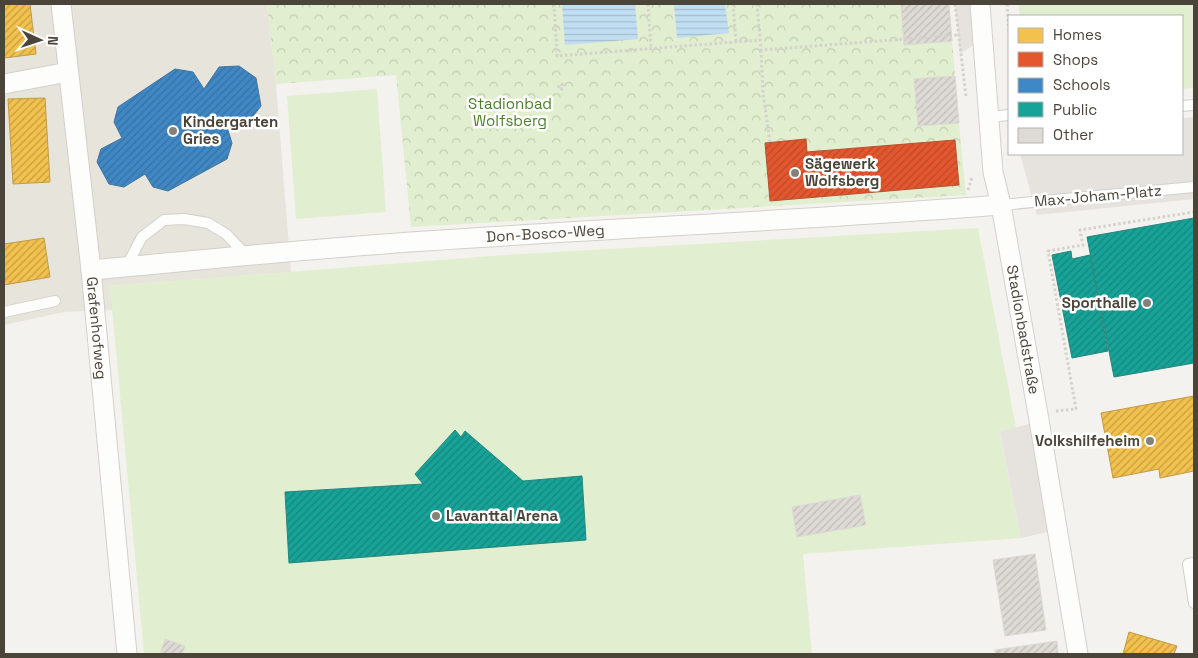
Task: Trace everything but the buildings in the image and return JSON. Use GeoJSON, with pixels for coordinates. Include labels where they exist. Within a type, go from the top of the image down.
{"type":"FeatureCollection","features":[{"type":"Feature","properties":{"kind":"street","name":"Grafenhofweg"},"geometry":{"type":"LineString","coordinates":[[61,4],[92,270],[127,654]]}},
{"type":"Feature","properties":{"kind":"street","name":"Stadionbadstraße"},"geometry":{"type":"LineString","coordinates":[[980,4],[993,172],[1001,205],[1038,414],[1078,654]]}},
{"type":"Feature","properties":{"kind":"street"},"geometry":{"type":"LineString","coordinates":[[4,84],[68,72]]}},
{"type":"Feature","properties":{"kind":"street","name":"Don-Bosco-Weg"},"geometry":{"type":"LineString","coordinates":[[92,270],[246,255],[456,239],[830,218],[1001,205]]}},
{"type":"Feature","properties":{"kind":"lane"},"geometry":{"type":"LineString","coordinates":[[989,116],[1008,115]]}},
{"type":"Feature","properties":{"kind":"lane","name":"Max-Joham-Platz"},"geometry":{"type":"LineString","coordinates":[[1001,205],[1194,187]]}},
{"type":"Feature","properties":{"kind":"lane"},"geometry":{"type":"LineString","coordinates":[[126,267],[142,237],[164,220],[208,223],[226,234],[246,255]]}},
{"type":"Feature","properties":{"kind":"lane"},"geometry":{"type":"LineString","coordinates":[[4,312],[55,301]]}},
{"type":"Feature","properties":{"kind":"lane"},"geometry":{"type":"LineString","coordinates":[[1191,564],[1194,603]]}},
{"type":"Feature","properties":{"kind":"path"},"geometry":{"type":"LineString","coordinates":[[554,4],[557,56],[760,40]]}},
{"type":"Feature","properties":{"kind":"path"},"geometry":{"type":"LineString","coordinates":[[648,4],[651,48]]}},
{"type":"Feature","properties":{"kind":"path"},"geometry":{"type":"LineString","coordinates":[[734,4],[736,42]]}},
{"type":"Feature","properties":{"kind":"path"},"geometry":{"type":"LineString","coordinates":[[757,4],[763,93],[770,142]]}},
{"type":"Feature","properties":{"kind":"path"},"geometry":{"type":"LineString","coordinates":[[955,4],[966,104]]}},
{"type":"Feature","properties":{"kind":"path"},"geometry":{"type":"LineString","coordinates":[[1007,4],[1008,18]]}},
{"type":"Feature","properties":{"kind":"path"},"geometry":{"type":"LineString","coordinates":[[761,50],[958,35]]}},
{"type":"Feature","properties":{"kind":"path"},"geometry":{"type":"LineString","coordinates":[[966,195],[972,179],[972,171]]}},
{"type":"Feature","properties":{"kind":"path"},"geometry":{"type":"LineString","coordinates":[[1038,414],[1076,408],[1048,251],[1083,245],[1080,230],[1194,212]]}},
{"type":"Feature","properties":{"kind":"shaded area"},"geometry":{"type":"Polygon","coordinates":[[[4,4],[267,4],[276,84],[291,272],[110,286],[113,310],[64,312],[4,325],[4,4]]]}},
{"type":"Feature","properties":{"kind":"shaded area"},"geometry":{"type":"Polygon","coordinates":[[[955,4],[980,4],[983,39],[960,54],[955,4]]]}},
{"type":"Feature","properties":{"kind":"shaded area"},"geometry":{"type":"Polygon","coordinates":[[[1194,117],[1194,199],[1037,215],[1020,155],[1183,155],[1183,118],[1194,117]]]}},
{"type":"Feature","properties":{"kind":"shaded area"},"geometry":{"type":"Polygon","coordinates":[[[1039,421],[1057,530],[1021,538],[1000,432],[1039,421]]]}},
{"type":"Feature","properties":{"kind":"green space","name":"Stadionbad Wolfsberg"},"geometry":{"type":"Polygon","coordinates":[[[267,4],[949,4],[966,195],[411,227],[396,75],[276,84],[267,4]]]}},
{"type":"Feature","properties":{"kind":"green space"},"geometry":{"type":"Polygon","coordinates":[[[1019,4],[1194,4],[1194,88],[1183,89],[1183,15],[1019,15],[1019,4]]]}},
{"type":"Feature","properties":{"kind":"green space"},"geometry":{"type":"Polygon","coordinates":[[[377,89],[386,212],[296,219],[287,96],[377,89]]]}},
{"type":"Feature","properties":{"kind":"green space","name":"Lavanttal Arena"},"geometry":{"type":"Polygon","coordinates":[[[978,228],[1016,428],[1000,433],[1021,538],[803,554],[812,654],[144,654],[110,286],[504,255],[978,228]]]}},
{"type":"Feature","properties":{"kind":"water"},"geometry":{"type":"Polygon","coordinates":[[[562,4],[635,4],[638,39],[565,45],[562,4]]]}},
{"type":"Feature","properties":{"kind":"water"},"geometry":{"type":"Polygon","coordinates":[[[674,4],[725,4],[729,33],[677,38],[674,4]]]}},
{"type":"Feature","properties":{"kind":"place","name":"Kindergarten Gries"},"geometry":{"type":"Point","coordinates":[173,131]}},
{"type":"Feature","properties":{"kind":"place","name":"Sägewerk Wolfsberg"},"geometry":{"type":"Point","coordinates":[795,173]}},
{"type":"Feature","properties":{"kind":"place","name":"Sporthalle"},"geometry":{"type":"Point","coordinates":[1147,303]}},
{"type":"Feature","properties":{"kind":"place","name":"Volkshilfeheim"},"geometry":{"type":"Point","coordinates":[1150,441]}},
{"type":"Feature","properties":{"kind":"place","name":"Lavanttal Arena"},"geometry":{"type":"Point","coordinates":[436,516]}}]}
